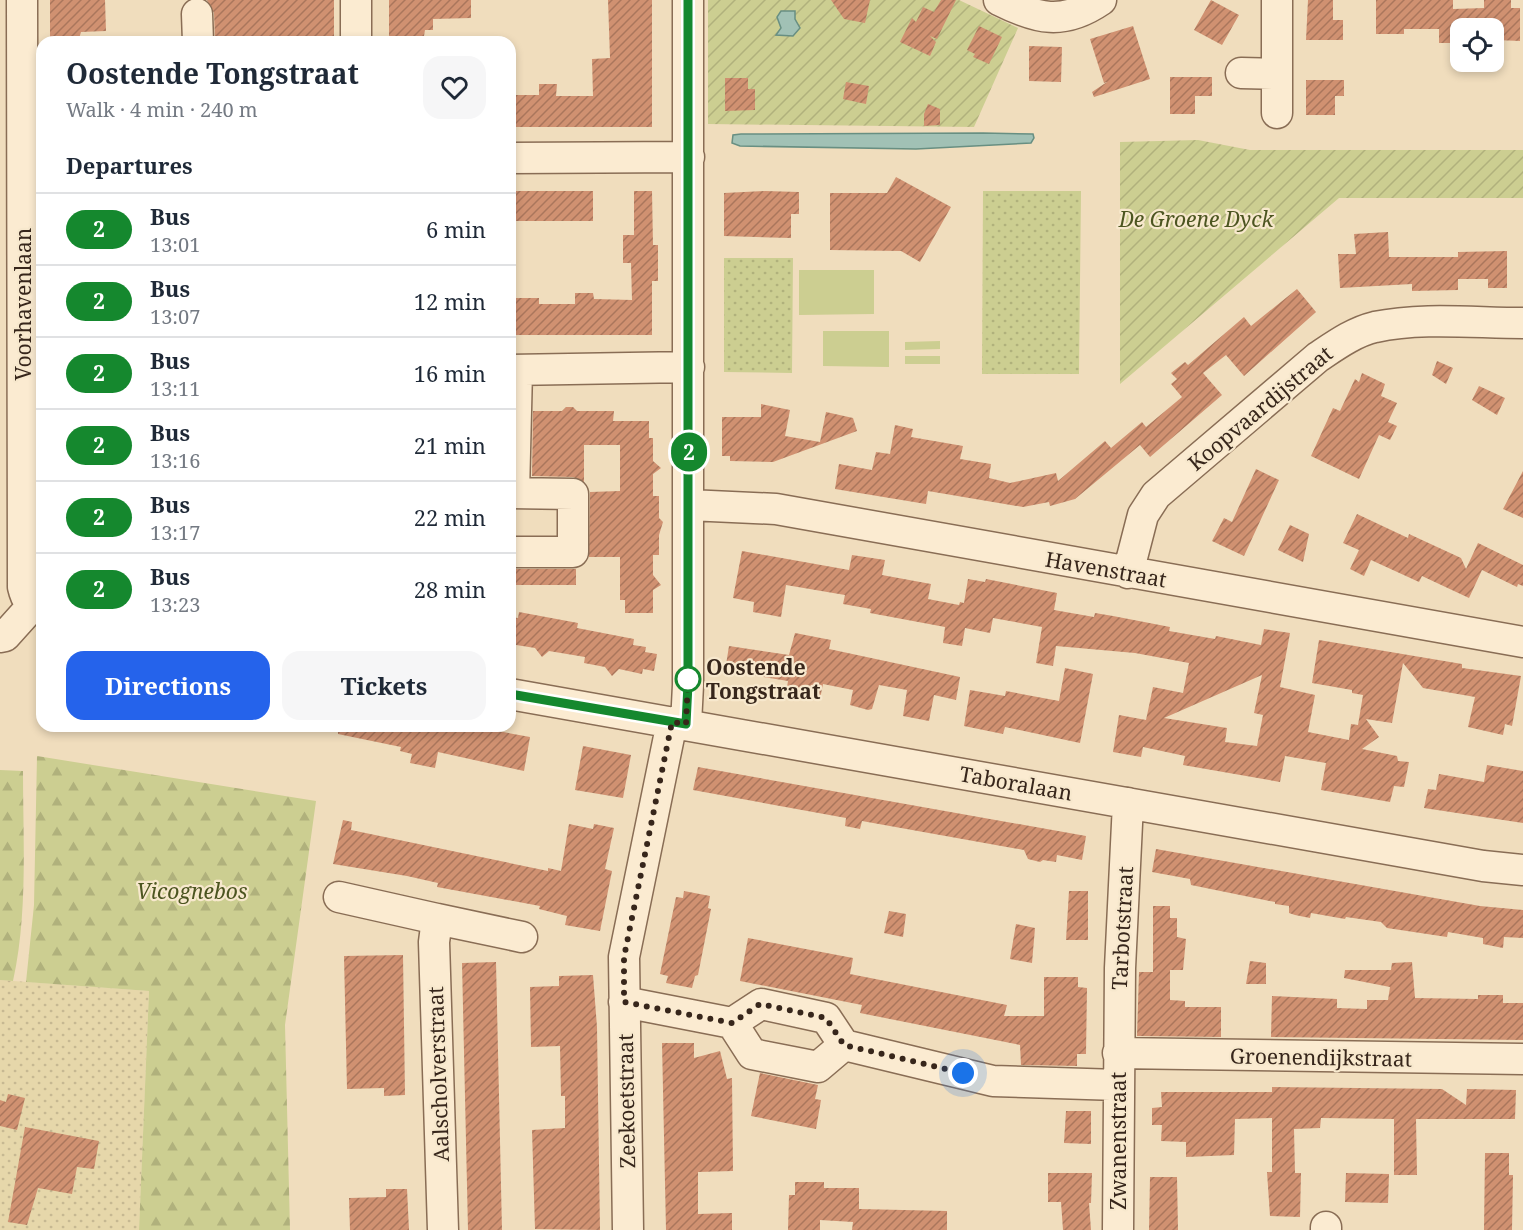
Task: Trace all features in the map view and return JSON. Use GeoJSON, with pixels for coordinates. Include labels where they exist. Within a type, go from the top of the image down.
{"type":"FeatureCollection","features":[{"type":"Feature","properties":{"kind":"street","name":"Voorhavenlaan"},"geometry":{"type":"LineString","coordinates":[[22,0],[11,72],[21,162],[23,587],[26,598],[36,607]]}},
{"type":"Feature","properties":{"kind":"street"},"geometry":{"type":"LineString","coordinates":[[356,0],[356,36]]}},
{"type":"Feature","properties":{"kind":"street","name":"Zeekoetstraat"},"geometry":{"type":"LineString","coordinates":[[627,1230],[624,957],[643,867],[679,723],[689,505],[688,0]]}},
{"type":"Feature","properties":{"kind":"street"},"geometry":{"type":"LineString","coordinates":[[999,0],[1026,13],[1046,18],[1069,16],[1086,10],[1101,0]]}},
{"type":"Feature","properties":{"kind":"street"},"geometry":{"type":"LineString","coordinates":[[1277,0],[1277,113]]}},
{"type":"Feature","properties":{"kind":"street"},"geometry":{"type":"LineString","coordinates":[[1241,73],[1277,74]]}},
{"type":"Feature","properties":{"kind":"street"},"geometry":{"type":"LineString","coordinates":[[516,158],[689,157]]}},
{"type":"Feature","properties":{"kind":"street","name":"Koopvaardijstraat"},"geometry":{"type":"LineString","coordinates":[[1128,573],[1143,515],[1156,495],[1318,357],[1345,339],[1373,328],[1405,323],[1523,323]]}},
{"type":"Feature","properties":{"kind":"street"},"geometry":{"type":"LineString","coordinates":[[516,370],[688,368]]}},
{"type":"Feature","properties":{"kind":"street"},"geometry":{"type":"LineString","coordinates":[[516,493],[573,494],[573,552],[516,552]]}},
{"type":"Feature","properties":{"kind":"street","name":"Havenstraat"},"geometry":{"type":"LineString","coordinates":[[689,505],[776,509],[1523,642]]}},
{"type":"Feature","properties":{"kind":"street"},"geometry":{"type":"LineString","coordinates":[[0,636],[5,636],[36,609]]}},
{"type":"Feature","properties":{"kind":"street","name":"Taboralaan"},"geometry":{"type":"LineString","coordinates":[[516,695],[1483,866],[1523,870]]}},
{"type":"Feature","properties":{"kind":"street","name":"Tarbotstraat"},"geometry":{"type":"LineString","coordinates":[[1118,1053],[1128,803]]}},
{"type":"Feature","properties":{"kind":"street"},"geometry":{"type":"LineString","coordinates":[[339,897],[522,937]]}},
{"type":"Feature","properties":{"kind":"street","name":"Aalscholverstraat"},"geometry":{"type":"LineString","coordinates":[[437,919],[434,942],[443,1230]]}},
{"type":"Feature","properties":{"kind":"street"},"geometry":{"type":"LineString","coordinates":[[624,1002],[732,1023],[760,1004],[826,1018],[844,1045],[993,1081],[1118,1085]]}},
{"type":"Feature","properties":{"kind":"street"},"geometry":{"type":"LineString","coordinates":[[732,1023],[752,1054],[818,1067],[844,1045]]}},
{"type":"Feature","properties":{"kind":"street","name":"Groenendijkstraat"},"geometry":{"type":"LineString","coordinates":[[1118,1053],[1523,1059]]}},
{"type":"Feature","properties":{"kind":"street","name":"Zwanenstraat"},"geometry":{"type":"LineString","coordinates":[[1118,1053],[1118,1230]]}},
{"type":"Feature","properties":{"kind":"shaded area"},"geometry":{"type":"Polygon","coordinates":[[[781,11],[795,11],[795,19],[800,28],[793,36],[776,35],[781,28],[777,17],[781,11]]]}},
{"type":"Feature","properties":{"kind":"shaded area"},"geometry":{"type":"Polygon","coordinates":[[[741,134],[1033,134],[1034,138],[1031,143],[916,149],[740,146],[732,143],[733,135],[741,134]]]}},
{"type":"Feature","properties":{"kind":"shaded area"},"geometry":{"type":"Polygon","coordinates":[[[0,980],[149,991],[139,1230],[0,1230],[0,980]]]}},
{"type":"Feature","properties":{"kind":"green space"},"geometry":{"type":"Polygon","coordinates":[[[708,0],[959,0],[1018,28],[974,127],[708,124],[708,0]]]}},
{"type":"Feature","properties":{"kind":"green space","name":"De Groene Dyck"},"geometry":{"type":"Polygon","coordinates":[[[1198,140],[1250,150],[1523,150],[1523,198],[1339,198],[1120,384],[1120,142],[1198,140]]]}},
{"type":"Feature","properties":{"kind":"green space"},"geometry":{"type":"Polygon","coordinates":[[[983,191],[1081,191],[1079,374],[982,374],[983,191]]]}},
{"type":"Feature","properties":{"kind":"green space"},"geometry":{"type":"Polygon","coordinates":[[[724,258],[793,258],[792,373],[724,372],[724,258]]]}},
{"type":"Feature","properties":{"kind":"green space"},"geometry":{"type":"Polygon","coordinates":[[[799,270],[874,270],[874,314],[799,315],[799,270]]]}},
{"type":"Feature","properties":{"kind":"green space"},"geometry":{"type":"Polygon","coordinates":[[[823,331],[889,331],[889,367],[823,366],[823,331]]]}},
{"type":"Feature","properties":{"kind":"green space"},"geometry":{"type":"Polygon","coordinates":[[[940,341],[940,349],[905,350],[905,342],[940,341]]]}},
{"type":"Feature","properties":{"kind":"green space"},"geometry":{"type":"Polygon","coordinates":[[[905,356],[940,356],[940,364],[905,364],[905,356]]]}},
{"type":"Feature","properties":{"kind":"green space","name":"Vicognebos"},"geometry":{"type":"Polygon","coordinates":[[[37,756],[316,801],[285,1025],[290,1230],[139,1230],[149,991],[26,982],[34,905],[37,756]]]}},
{"type":"Feature","properties":{"kind":"green space"},"geometry":{"type":"Polygon","coordinates":[[[0,770],[23,771],[23,903],[13,981],[0,980],[0,770]]]}},
{"type":"Feature","properties":{"kind":"building"},"geometry":{"type":"Polygon","coordinates":[[[50,0],[105,0],[106,31],[81,32],[80,36],[50,36],[50,0]]]}},
{"type":"Feature","properties":{"kind":"building"},"geometry":{"type":"Polygon","coordinates":[[[207,0],[334,0],[334,36],[215,36],[214,13],[207,0]]]}},
{"type":"Feature","properties":{"kind":"building"},"geometry":{"type":"Polygon","coordinates":[[[389,0],[471,0],[471,18],[433,19],[433,30],[425,30],[424,36],[389,36],[389,0]]]}},
{"type":"Feature","properties":{"kind":"building"},"geometry":{"type":"Polygon","coordinates":[[[608,0],[652,0],[652,127],[516,127],[516,95],[539,95],[539,84],[557,84],[556,96],[593,96],[592,59],[610,58],[608,0]]]}},
{"type":"Feature","properties":{"kind":"building"},"geometry":{"type":"Polygon","coordinates":[[[831,0],[870,0],[865,23],[844,19],[831,0]]]}},
{"type":"Feature","properties":{"kind":"building"},"geometry":{"type":"Polygon","coordinates":[[[941,0],[956,0],[937,39],[930,36],[936,42],[930,56],[900,42],[912,18],[916,22],[923,7],[934,12],[941,0]]]}},
{"type":"Feature","properties":{"kind":"building"},"geometry":{"type":"Polygon","coordinates":[[[1211,0],[1239,15],[1222,45],[1194,30],[1211,0]]]}},
{"type":"Feature","properties":{"kind":"building"},"geometry":{"type":"Polygon","coordinates":[[[1308,0],[1333,0],[1333,20],[1343,20],[1343,40],[1306,40],[1308,0]]]}},
{"type":"Feature","properties":{"kind":"building"},"geometry":{"type":"Polygon","coordinates":[[[1376,0],[1453,0],[1453,9],[1484,8],[1484,0],[1511,0],[1511,8],[1520,8],[1520,41],[1504,40],[1504,18],[1450,18],[1450,43],[1439,43],[1439,29],[1404,29],[1404,34],[1376,34],[1376,0]]]}},
{"type":"Feature","properties":{"kind":"building"},"geometry":{"type":"Polygon","coordinates":[[[979,26],[1002,37],[989,64],[973,57],[975,54],[967,50],[979,26]]]}},
{"type":"Feature","properties":{"kind":"building"},"geometry":{"type":"Polygon","coordinates":[[[1133,26],[1150,79],[1094,97],[1092,92],[1107,82],[1104,83],[1090,39],[1133,26]]]}},
{"type":"Feature","properties":{"kind":"building"},"geometry":{"type":"Polygon","coordinates":[[[1029,46],[1062,47],[1061,82],[1029,81],[1029,46]]]}},
{"type":"Feature","properties":{"kind":"building"},"geometry":{"type":"Polygon","coordinates":[[[1170,77],[1212,77],[1212,96],[1195,96],[1195,114],[1170,114],[1170,77]]]}},
{"type":"Feature","properties":{"kind":"building"},"geometry":{"type":"Polygon","coordinates":[[[725,78],[748,78],[748,89],[755,89],[755,110],[725,111],[725,78]]]}},
{"type":"Feature","properties":{"kind":"building"},"geometry":{"type":"Polygon","coordinates":[[[1306,80],[1344,80],[1344,96],[1335,96],[1335,115],[1306,115],[1306,80]]]}},
{"type":"Feature","properties":{"kind":"building"},"geometry":{"type":"Polygon","coordinates":[[[846,82],[869,86],[866,104],[843,99],[846,82]]]}},
{"type":"Feature","properties":{"kind":"building"},"geometry":{"type":"Polygon","coordinates":[[[928,104],[940,109],[940,125],[924,126],[924,114],[928,104]]]}},
{"type":"Feature","properties":{"kind":"building"},"geometry":{"type":"Polygon","coordinates":[[[896,177],[951,207],[920,262],[901,251],[830,250],[830,193],[887,193],[896,177]]]}},
{"type":"Feature","properties":{"kind":"building"},"geometry":{"type":"Polygon","coordinates":[[[516,191],[593,191],[593,221],[516,221],[516,191]]]}},
{"type":"Feature","properties":{"kind":"building"},"geometry":{"type":"Polygon","coordinates":[[[634,191],[652,191],[653,245],[658,245],[658,281],[652,281],[652,335],[516,335],[516,298],[539,298],[539,304],[575,304],[575,293],[593,293],[594,299],[632,300],[631,263],[623,263],[623,235],[634,235],[634,191]]]}},
{"type":"Feature","properties":{"kind":"building"},"geometry":{"type":"Polygon","coordinates":[[[799,192],[799,214],[791,214],[791,238],[724,236],[724,193],[799,192]]]}},
{"type":"Feature","properties":{"kind":"building"},"geometry":{"type":"Polygon","coordinates":[[[1388,232],[1389,257],[1458,257],[1458,252],[1507,251],[1507,288],[1488,288],[1488,279],[1458,279],[1458,290],[1412,291],[1412,284],[1340,288],[1338,254],[1356,254],[1354,234],[1388,232]]]}},
{"type":"Feature","properties":{"kind":"building"},"geometry":{"type":"Polygon","coordinates":[[[1297,289],[1316,312],[1244,376],[1226,355],[1203,373],[1222,395],[1150,457],[1140,445],[1075,499],[1050,506],[1049,502],[1023,507],[928,491],[926,504],[835,489],[839,464],[872,470],[876,452],[890,454],[895,425],[913,429],[911,437],[963,446],[960,459],[991,464],[989,478],[1010,483],[1056,473],[1058,481],[1105,441],[1111,448],[1142,422],[1146,427],[1182,397],[1171,384],[1177,379],[1171,373],[1185,362],[1188,365],[1244,317],[1251,326],[1297,289]]]}},
{"type":"Feature","properties":{"kind":"building"},"geometry":{"type":"Polygon","coordinates":[[[1437,361],[1453,368],[1446,384],[1432,375],[1437,361]]]}},
{"type":"Feature","properties":{"kind":"building"},"geometry":{"type":"Polygon","coordinates":[[[1362,373],[1385,384],[1381,396],[1397,403],[1388,422],[1397,426],[1390,440],[1379,435],[1359,479],[1311,456],[1333,408],[1340,411],[1355,379],[1359,382],[1362,373]]]}},
{"type":"Feature","properties":{"kind":"building"},"geometry":{"type":"Polygon","coordinates":[[[1479,386],[1505,398],[1497,415],[1472,400],[1479,386]]]}},
{"type":"Feature","properties":{"kind":"building"},"geometry":{"type":"Polygon","coordinates":[[[761,404],[790,410],[785,436],[820,442],[826,412],[853,418],[857,431],[773,462],[730,461],[730,456],[722,456],[722,417],[761,417],[761,404]]]}},
{"type":"Feature","properties":{"kind":"building"},"geometry":{"type":"Polygon","coordinates":[[[566,407],[573,407],[577,411],[614,411],[613,421],[649,421],[649,438],[653,438],[653,461],[661,468],[653,474],[653,496],[659,496],[659,518],[663,522],[659,535],[659,555],[653,555],[653,575],[661,585],[653,590],[653,613],[625,613],[625,600],[620,600],[620,557],[589,557],[590,492],[620,491],[620,445],[584,445],[584,482],[573,477],[532,476],[533,411],[562,411],[566,407]]]}},
{"type":"Feature","properties":{"kind":"building"},"geometry":{"type":"Polygon","coordinates":[[[1256,469],[1279,480],[1244,556],[1212,541],[1224,518],[1232,522],[1256,469]]]}},
{"type":"Feature","properties":{"kind":"building"},"geometry":{"type":"Polygon","coordinates":[[[1523,471],[1523,518],[1503,509],[1523,471]]]}},
{"type":"Feature","properties":{"kind":"building"},"geometry":{"type":"Polygon","coordinates":[[[1357,514],[1408,538],[1409,534],[1461,558],[1466,569],[1478,543],[1523,565],[1523,586],[1518,584],[1517,587],[1482,570],[1469,598],[1422,576],[1419,582],[1371,560],[1364,576],[1350,569],[1359,550],[1343,543],[1357,514]]]}},
{"type":"Feature","properties":{"kind":"building"},"geometry":{"type":"Polygon","coordinates":[[[1290,525],[1309,534],[1303,562],[1278,550],[1290,525]]]}},
{"type":"Feature","properties":{"kind":"building"},"geometry":{"type":"Polygon","coordinates":[[[742,551],[849,570],[852,555],[885,560],[882,575],[931,584],[928,599],[959,605],[960,602],[964,603],[968,579],[985,582],[986,579],[1057,593],[1054,610],[1094,617],[1095,613],[1113,616],[1170,627],[1169,631],[1215,639],[1216,636],[1261,645],[1264,629],[1290,633],[1280,687],[1315,695],[1308,732],[1349,740],[1351,724],[1358,725],[1363,695],[1352,693],[1352,690],[1312,683],[1319,640],[1462,664],[1462,668],[1521,676],[1512,726],[1505,724],[1503,735],[1468,727],[1475,697],[1423,688],[1403,663],[1392,723],[1366,719],[1379,737],[1362,749],[1397,756],[1398,761],[1409,762],[1404,787],[1394,786],[1390,802],[1321,790],[1326,763],[1285,756],[1280,782],[1183,765],[1185,756],[1143,747],[1141,757],[1113,752],[1119,715],[1146,720],[1153,687],[1183,693],[1189,663],[1135,653],[1056,646],[1053,666],[1036,663],[1042,627],[993,618],[990,633],[965,628],[962,646],[943,643],[945,627],[870,613],[871,609],[843,604],[845,595],[786,585],[781,617],[753,612],[754,602],[733,598],[742,551]],[[1262,675],[1164,718],[1227,728],[1225,742],[1257,746],[1263,715],[1254,713],[1262,675]]]}},
{"type":"Feature","properties":{"kind":"building"},"geometry":{"type":"Polygon","coordinates":[[[516,569],[576,569],[576,585],[516,585],[516,569]]]}},
{"type":"Feature","properties":{"kind":"building"},"geometry":{"type":"Polygon","coordinates":[[[519,612],[578,623],[577,628],[634,639],[633,645],[646,647],[645,652],[657,654],[654,671],[643,669],[642,674],[619,669],[612,676],[605,667],[584,663],[585,657],[549,651],[542,657],[535,648],[516,645],[516,618],[518,618],[519,612]]]}},
{"type":"Feature","properties":{"kind":"building"},"geometry":{"type":"Polygon","coordinates":[[[795,633],[831,640],[829,649],[960,677],[956,700],[934,695],[929,721],[903,716],[907,690],[879,685],[872,709],[868,710],[850,705],[853,690],[823,684],[820,699],[786,693],[788,681],[725,671],[729,646],[789,655],[795,633]]]}},
{"type":"Feature","properties":{"kind":"building"},"geometry":{"type":"Polygon","coordinates":[[[1065,668],[1093,674],[1080,743],[1005,727],[1003,734],[964,726],[970,690],[1005,696],[1006,691],[1059,701],[1065,668]]]}},
{"type":"Feature","properties":{"kind":"building"},"geometry":{"type":"Polygon","coordinates":[[[338,732],[503,732],[530,737],[524,771],[438,752],[435,768],[410,763],[412,754],[400,751],[401,747],[338,734],[338,732]]]}},
{"type":"Feature","properties":{"kind":"building"},"geometry":{"type":"Polygon","coordinates":[[[583,746],[631,755],[623,798],[575,790],[583,746]]]}},
{"type":"Feature","properties":{"kind":"building"},"geometry":{"type":"Polygon","coordinates":[[[1487,765],[1523,771],[1523,823],[1424,808],[1428,789],[1436,790],[1439,774],[1484,782],[1487,765]]]}},
{"type":"Feature","properties":{"kind":"building"},"geometry":{"type":"Polygon","coordinates":[[[698,767],[1086,836],[1082,860],[1057,855],[1056,862],[1043,860],[1040,862],[1028,859],[1024,850],[862,821],[860,829],[845,826],[846,818],[693,790],[698,767]]]}},
{"type":"Feature","properties":{"kind":"building"},"geometry":{"type":"Polygon","coordinates":[[[343,820],[352,822],[351,830],[548,871],[548,868],[561,871],[569,824],[593,829],[594,824],[614,828],[605,869],[612,871],[600,931],[565,925],[567,916],[539,909],[540,906],[437,887],[438,883],[407,876],[333,864],[343,820]]]}},
{"type":"Feature","properties":{"kind":"building"},"geometry":{"type":"Polygon","coordinates":[[[1156,849],[1480,906],[1523,910],[1523,938],[1504,937],[1503,948],[1483,944],[1483,938],[1448,932],[1447,937],[1387,928],[1381,922],[1311,913],[1310,918],[1295,915],[1289,913],[1289,906],[1191,885],[1190,879],[1152,872],[1156,849]]]}},
{"type":"Feature","properties":{"kind":"building"},"geometry":{"type":"Polygon","coordinates":[[[684,891],[710,896],[708,908],[711,909],[698,975],[695,976],[692,988],[666,983],[668,976],[660,974],[676,897],[683,898],[684,891]]]}},
{"type":"Feature","properties":{"kind":"building"},"geometry":{"type":"Polygon","coordinates":[[[1069,891],[1088,891],[1088,940],[1066,940],[1069,891]]]}},
{"type":"Feature","properties":{"kind":"building"},"geometry":{"type":"Polygon","coordinates":[[[1153,906],[1170,906],[1170,918],[1177,918],[1177,937],[1186,939],[1183,970],[1170,970],[1170,1000],[1185,1001],[1185,1007],[1221,1007],[1221,1037],[1137,1036],[1139,972],[1153,972],[1153,906]]]}},
{"type":"Feature","properties":{"kind":"building"},"geometry":{"type":"Polygon","coordinates":[[[889,911],[906,914],[903,937],[884,933],[889,911]]]}},
{"type":"Feature","properties":{"kind":"building"},"geometry":{"type":"Polygon","coordinates":[[[1016,924],[1035,928],[1032,963],[1010,959],[1016,924]]]}},
{"type":"Feature","properties":{"kind":"building"},"geometry":{"type":"Polygon","coordinates":[[[748,938],[853,958],[850,974],[1007,1005],[1004,1016],[1044,1016],[1044,977],[1078,977],[1078,987],[1087,988],[1086,1054],[1077,1054],[1077,1066],[1021,1065],[1020,1045],[860,1013],[862,1005],[740,981],[748,938]]]}},
{"type":"Feature","properties":{"kind":"building"},"geometry":{"type":"Polygon","coordinates":[[[403,955],[405,1095],[384,1096],[384,1088],[347,1089],[344,956],[403,955]]]}},
{"type":"Feature","properties":{"kind":"building"},"geometry":{"type":"Polygon","coordinates":[[[1250,961],[1266,963],[1266,984],[1246,984],[1250,961]]]}},
{"type":"Feature","properties":{"kind":"building"},"geometry":{"type":"Polygon","coordinates":[[[496,962],[502,1230],[468,1230],[462,963],[496,962]]]}},
{"type":"Feature","properties":{"kind":"building"},"geometry":{"type":"Polygon","coordinates":[[[1412,962],[1415,998],[1478,999],[1478,995],[1503,995],[1503,1003],[1523,1003],[1523,1040],[1271,1037],[1272,996],[1337,999],[1337,1008],[1367,1009],[1367,1000],[1388,1000],[1390,987],[1344,978],[1345,970],[1391,970],[1392,963],[1412,962]]]}},
{"type":"Feature","properties":{"kind":"building"},"geometry":{"type":"Polygon","coordinates":[[[593,975],[597,1027],[600,1230],[535,1229],[532,1130],[565,1128],[565,1096],[561,1096],[560,1046],[531,1047],[530,987],[559,986],[559,976],[593,975]]]}},
{"type":"Feature","properties":{"kind":"building"},"geometry":{"type":"Polygon","coordinates":[[[662,1043],[694,1043],[694,1058],[720,1051],[727,1079],[732,1078],[733,1171],[698,1172],[698,1214],[732,1213],[732,1230],[666,1230],[662,1043]]]}},
{"type":"Feature","properties":{"kind":"building"},"geometry":{"type":"Polygon","coordinates":[[[760,1073],[818,1085],[815,1099],[821,1100],[816,1129],[751,1116],[760,1073]]]}},
{"type":"Feature","properties":{"kind":"building"},"geometry":{"type":"Polygon","coordinates":[[[1272,1087],[1442,1089],[1466,1105],[1467,1089],[1516,1090],[1515,1119],[1416,1119],[1417,1175],[1394,1175],[1394,1119],[1321,1118],[1320,1128],[1294,1129],[1295,1173],[1301,1173],[1300,1217],[1270,1216],[1267,1172],[1272,1172],[1272,1118],[1235,1119],[1234,1155],[1186,1157],[1186,1142],[1161,1141],[1162,1125],[1152,1125],[1152,1108],[1162,1107],[1161,1092],[1272,1092],[1272,1087]]]}},
{"type":"Feature","properties":{"kind":"building"},"geometry":{"type":"Polygon","coordinates":[[[8,1094],[25,1098],[17,1130],[0,1126],[0,1100],[6,1102],[8,1094]]]}},
{"type":"Feature","properties":{"kind":"building"},"geometry":{"type":"Polygon","coordinates":[[[1066,1111],[1091,1111],[1091,1144],[1064,1143],[1066,1111]]]}},
{"type":"Feature","properties":{"kind":"building"},"geometry":{"type":"Polygon","coordinates":[[[25,1127],[99,1141],[94,1169],[77,1167],[72,1194],[38,1188],[27,1225],[8,1222],[25,1127]]]}},
{"type":"Feature","properties":{"kind":"building"},"geometry":{"type":"Polygon","coordinates":[[[1485,1153],[1509,1153],[1509,1175],[1513,1175],[1512,1230],[1484,1230],[1485,1153]]]}},
{"type":"Feature","properties":{"kind":"building"},"geometry":{"type":"Polygon","coordinates":[[[1048,1173],[1092,1173],[1091,1203],[1089,1203],[1091,1230],[1063,1230],[1061,1202],[1048,1202],[1048,1173]]]}},
{"type":"Feature","properties":{"kind":"building"},"geometry":{"type":"Polygon","coordinates":[[[1346,1173],[1389,1174],[1388,1203],[1345,1202],[1346,1173]]]}},
{"type":"Feature","properties":{"kind":"building"},"geometry":{"type":"Polygon","coordinates":[[[1150,1177],[1177,1177],[1178,1230],[1149,1230],[1150,1177]]]}},
{"type":"Feature","properties":{"kind":"building"},"geometry":{"type":"Polygon","coordinates":[[[795,1182],[824,1182],[824,1188],[859,1188],[859,1209],[947,1211],[947,1230],[852,1230],[853,1222],[820,1220],[820,1230],[788,1230],[789,1195],[795,1195],[795,1182]]]}},
{"type":"Feature","properties":{"kind":"building"},"geometry":{"type":"Polygon","coordinates":[[[386,1189],[407,1189],[409,1230],[350,1230],[349,1198],[386,1197],[386,1189]]]}},
{"type":"Feature","properties":{"kind":"bus line","name":"2"},"geometry":{"type":"LineString","coordinates":[[516,695],[686,724],[688,704],[688,0]]}},
{"type":"Feature","properties":{"kind":"place","name":"Oostende Tongstraat"},"geometry":{"type":"Point","coordinates":[688,679]}},
{"type":"Feature","properties":{"kind":"route"},"geometry":{"type":"LineString","coordinates":[[688,679],[686,724],[672,722],[624,957],[624,1002],[732,1023],[760,1004],[826,1018],[844,1045],[963,1073]]}}]}
